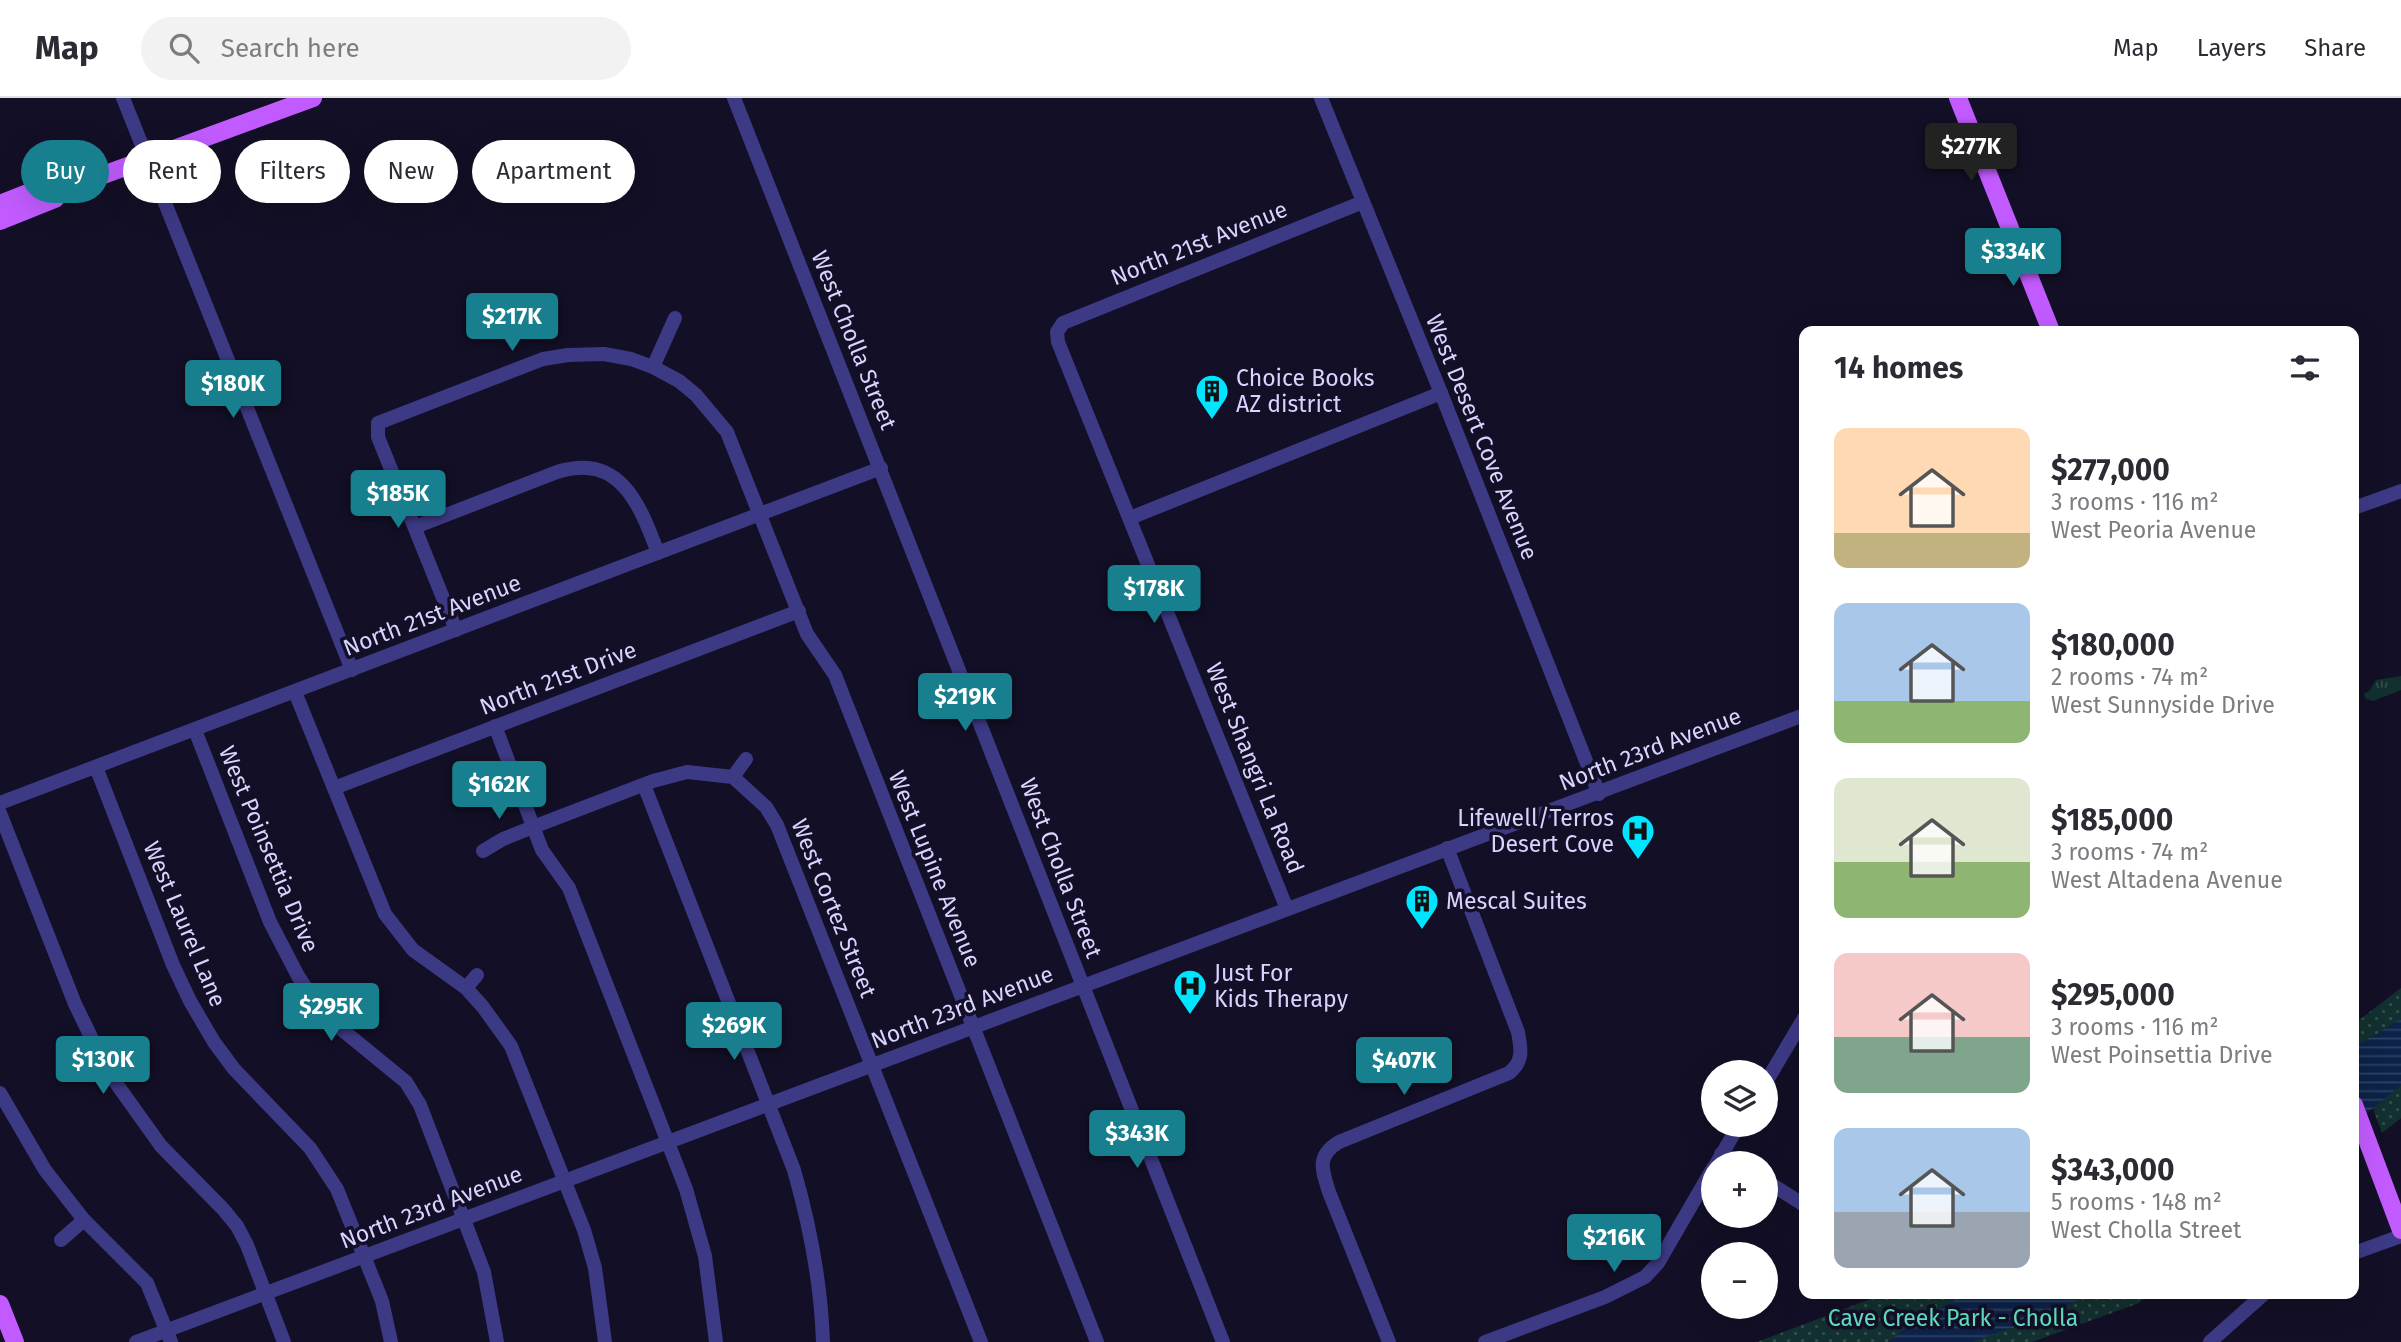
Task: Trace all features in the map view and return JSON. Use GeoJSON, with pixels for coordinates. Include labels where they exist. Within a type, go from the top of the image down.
{"type":"FeatureCollection","features":[{"type":"Feature","properties":{"kind":"main road"},"geometry":{"type":"LineString","coordinates":[[197,140],[313,98]]}},
{"type":"Feature","properties":{"kind":"main road"},"geometry":{"type":"LineString","coordinates":[[1958,98],[2049,326]]}},
{"type":"Feature","properties":{"kind":"main road"},"geometry":{"type":"LineString","coordinates":[[0,204],[21,196]]}},
{"type":"Feature","properties":{"kind":"main road"},"geometry":{"type":"LineString","coordinates":[[0,221],[45,203]]}},
{"type":"Feature","properties":{"kind":"main road"},"geometry":{"type":"LineString","coordinates":[[2359,1118],[2401,1230]]}},
{"type":"Feature","properties":{"kind":"main road"},"geometry":{"type":"LineString","coordinates":[[0,1304],[15,1342]]}},
{"type":"Feature","properties":{"kind":"street"},"geometry":{"type":"LineString","coordinates":[[123,98],[140,140]]}},
{"type":"Feature","properties":{"kind":"street","name":"West Cholla Street"},"geometry":{"type":"LineString","coordinates":[[734,98],[1223,1342]]}},
{"type":"Feature","properties":{"kind":"street","name":"West Desert Cove Avenue"},"geometry":{"type":"LineString","coordinates":[[1321,98],[1599,794]]}},
{"type":"Feature","properties":{"kind":"street","name":"North 21st Avenue"},"geometry":{"type":"LineString","coordinates":[[1057,332],[1063,323],[1363,202]]}},
{"type":"Feature","properties":{"kind":"street"},"geometry":{"type":"LineString","coordinates":[[165,203],[352,670]]}},
{"type":"Feature","properties":{"kind":"street"},"geometry":{"type":"LineString","coordinates":[[653,367],[675,318]]}},
{"type":"Feature","properties":{"kind":"street","name":"West Shangri La Road"},"geometry":{"type":"LineString","coordinates":[[1057,332],[1058,342],[1287,909]]}},
{"type":"Feature","properties":{"kind":"street","name":"West Lupine Avenue"},"geometry":{"type":"LineString","coordinates":[[415,527],[378,437],[378,423],[543,359],[604,354],[631,359],[679,381],[717,417],[735,449],[807,634],[835,675],[1097,1342]]}},
{"type":"Feature","properties":{"kind":"street"},"geometry":{"type":"LineString","coordinates":[[1130,518],[1441,393]]}},
{"type":"Feature","properties":{"kind":"street"},"geometry":{"type":"LineString","coordinates":[[456,630],[415,527],[569,468],[611,475],[634,496],[659,553]]}},
{"type":"Feature","properties":{"kind":"street","name":"North 21st Avenue"},"geometry":{"type":"LineString","coordinates":[[0,803],[881,468]]}},
{"type":"Feature","properties":{"kind":"street"},"geometry":{"type":"LineString","coordinates":[[2359,506],[2401,491]]}},
{"type":"Feature","properties":{"kind":"street","name":"North 21st Drive"},"geometry":{"type":"LineString","coordinates":[[334,788],[799,611]]}},
{"type":"Feature","properties":{"kind":"street"},"geometry":{"type":"LineString","coordinates":[[295,692],[385,914],[413,950],[466,988],[511,1046],[584,1230],[595,1268],[605,1342]]}},
{"type":"Feature","properties":{"kind":"street","name":"North 23rd Avenue"},"geometry":{"type":"LineString","coordinates":[[136,1342],[169,1336],[266,1293],[565,1180],[1447,849],[1799,720]]}},
{"type":"Feature","properties":{"kind":"street"},"geometry":{"type":"LineString","coordinates":[[495,726],[542,850],[569,888],[686,1189],[705,1256],[716,1342]]}},
{"type":"Feature","properties":{"kind":"street","name":"West Poinsettia Drive"},"geometry":{"type":"LineString","coordinates":[[195,730],[270,922],[286,955],[312,996],[340,1028],[394,1071],[413,1092],[484,1272],[497,1342]]}},
{"type":"Feature","properties":{"kind":"street"},"geometry":{"type":"LineString","coordinates":[[483,851],[503,839],[643,785],[687,772],[733,777],[746,759]]}},
{"type":"Feature","properties":{"kind":"street","name":"West Laurel Lane"},"geometry":{"type":"LineString","coordinates":[[96,767],[173,965],[190,1001],[214,1042],[234,1069],[292,1129],[324,1168],[347,1210],[365,1256],[382,1301],[391,1342]]}},
{"type":"Feature","properties":{"kind":"street","name":"West Cortez Street"},"geometry":{"type":"LineString","coordinates":[[733,777],[761,802],[777,825],[981,1342]]}},
{"type":"Feature","properties":{"kind":"street"},"geometry":{"type":"LineString","coordinates":[[643,785],[769,1104],[803,1203],[820,1284],[824,1342]]}},
{"type":"Feature","properties":{"kind":"street"},"geometry":{"type":"LineString","coordinates":[[0,813],[75,1004],[108,1072],[161,1146],[237,1226],[284,1342]]}},
{"type":"Feature","properties":{"kind":"street"},"geometry":{"type":"LineString","coordinates":[[1389,1342],[1329,1192],[1323,1172],[1323,1159],[1328,1149],[1339,1142],[1509,1073],[1521,1058],[1518,1032],[1447,849]]}},
{"type":"Feature","properties":{"kind":"street"},"geometry":{"type":"LineString","coordinates":[[466,988],[477,975]]}},
{"type":"Feature","properties":{"kind":"street"},"geometry":{"type":"LineString","coordinates":[[1778,1062],[1799,1026]]}},
{"type":"Feature","properties":{"kind":"street"},"geometry":{"type":"LineString","coordinates":[[0,1093],[45,1170],[84,1220],[147,1283],[169,1336]]}},
{"type":"Feature","properties":{"kind":"street"},"geometry":{"type":"LineString","coordinates":[[1485,1342],[1605,1297],[1645,1277],[1658,1263],[1701,1189]]}},
{"type":"Feature","properties":{"kind":"street"},"geometry":{"type":"LineString","coordinates":[[1778,1189],[1799,1202]]}},
{"type":"Feature","properties":{"kind":"street"},"geometry":{"type":"LineString","coordinates":[[61,1240],[84,1220]]}},
{"type":"Feature","properties":{"kind":"street"},"geometry":{"type":"LineString","coordinates":[[2359,1250],[2401,1236]]}},
{"type":"Feature","properties":{"kind":"street"},"geometry":{"type":"LineString","coordinates":[[820,1284],[836,1282]]}},
{"type":"Feature","properties":{"kind":"street"},"geometry":{"type":"LineString","coordinates":[[2210,1342],[2258,1299]]}},
{"type":"Feature","properties":{"kind":"green space"},"geometry":{"type":"Polygon","coordinates":[[[2401,676],[2401,690],[2373,701],[2366,699],[2364,694],[2376,680],[2401,676]]]}},
{"type":"Feature","properties":{"kind":"green space"},"geometry":{"type":"Polygon","coordinates":[[[2401,988],[2401,1118],[2382,1133],[2359,1072],[2359,1020],[2401,988]]]}},
{"type":"Feature","properties":{"kind":"green space","name":"Cave Creek Park - Cholla"},"geometry":{"type":"Polygon","coordinates":[[[1870,1299],[2143,1299],[2139,1303],[2032,1342],[1757,1342],[1870,1299]]]}},
{"type":"Feature","properties":{"kind":"water"},"geometry":{"type":"Polygon","coordinates":[[[2401,1019],[2401,1085],[2359,1120],[2359,1045],[2401,1019]]]}},
{"type":"Feature","properties":{"kind":"water"},"geometry":{"type":"Polygon","coordinates":[[[1958,1299],[2080,1299],[1972,1342],[1888,1342],[1914,1322],[1958,1299]]]}},
{"type":"Feature","properties":{"kind":"place","name":"Choice Books AZ district"},"geometry":{"type":"Point","coordinates":[1212,421]}},
{"type":"Feature","properties":{"kind":"place","name":"Lifewell/Terros Desert Cove"},"geometry":{"type":"Point","coordinates":[1638,861]}},
{"type":"Feature","properties":{"kind":"place","name":"Mescal Suites"},"geometry":{"type":"Point","coordinates":[1422,931]}},
{"type":"Feature","properties":{"kind":"place","name":"Just For Kids Therapy"},"geometry":{"type":"Point","coordinates":[1190,1016]}}]}
